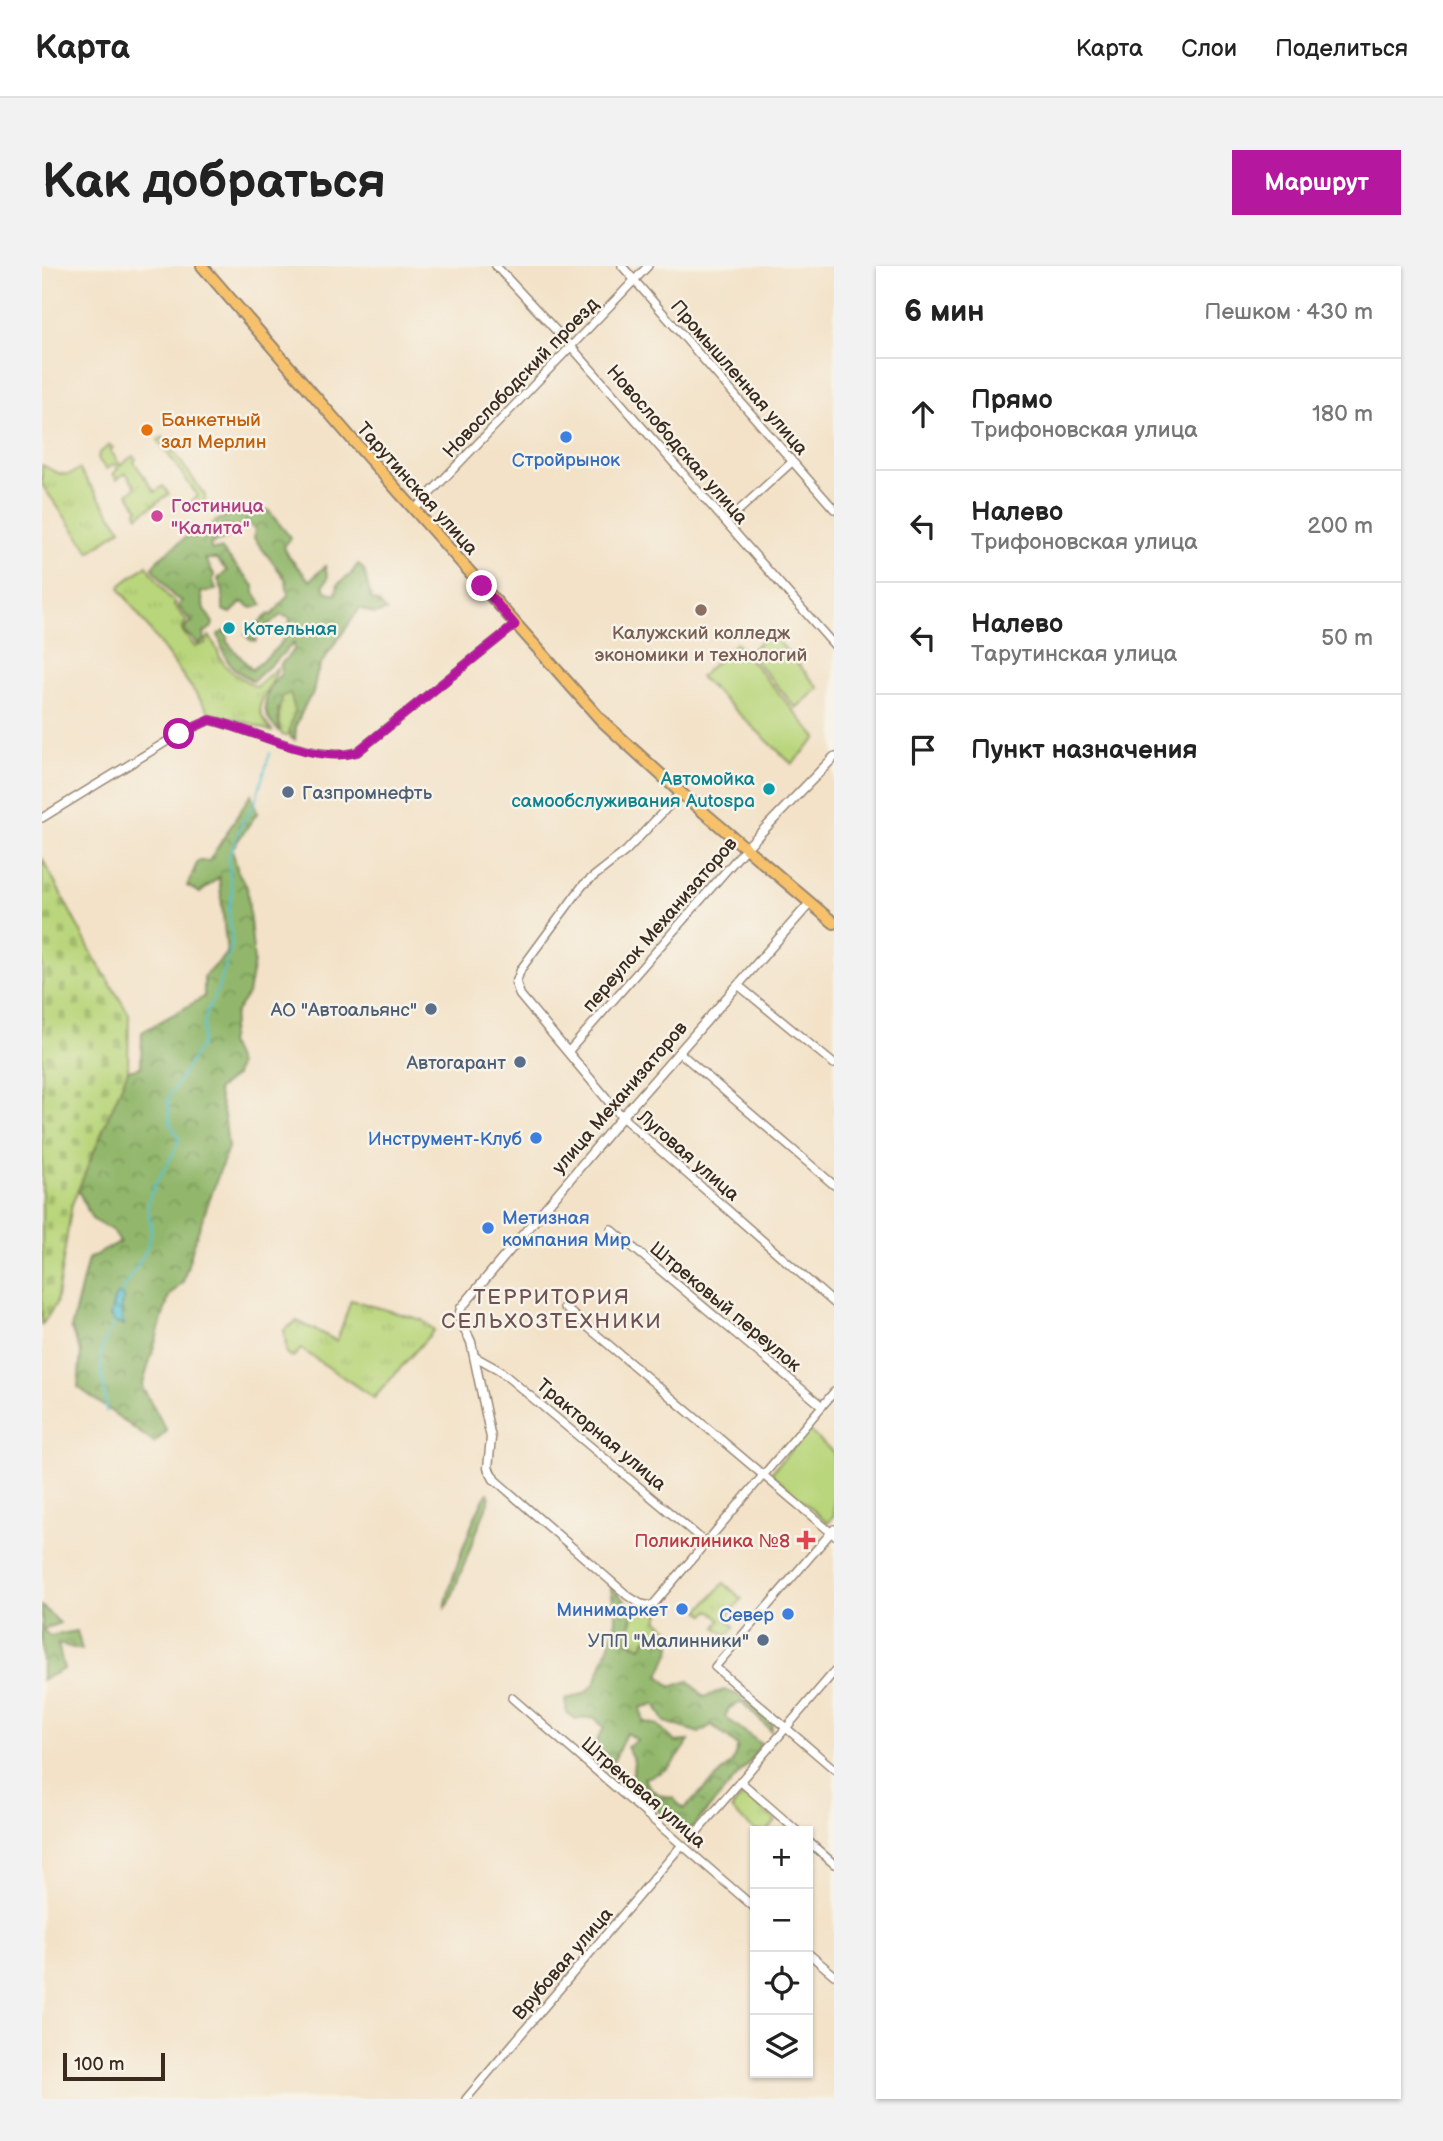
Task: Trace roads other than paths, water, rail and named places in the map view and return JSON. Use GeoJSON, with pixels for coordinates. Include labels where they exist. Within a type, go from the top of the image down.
{"type":"FeatureCollection","features":[{"type":"Feature","properties":{"kind":"main road","name":"Тарутинская улица"},"geometry":{"type":"LineString","coordinates":[[202,266],[601,720],[681,793],[834,923]]}},
{"type":"Feature","properties":{"kind":"street","name":"Новослободская улица"},"geometry":{"type":"LineString","coordinates":[[496,266],[834,645]]}},
{"type":"Feature","properties":{"kind":"street","name":"Промышленная улица"},"geometry":{"type":"LineString","coordinates":[[622,266],[834,509]]}},
{"type":"Feature","properties":{"kind":"street","name":"Новослободский проезд"},"geometry":{"type":"LineString","coordinates":[[415,509],[648,266]]}},
{"type":"Feature","properties":{"kind":"street"},"geometry":{"type":"LineString","coordinates":[[726,522],[792,462]]}},
{"type":"Feature","properties":{"kind":"street"},"geometry":{"type":"LineString","coordinates":[[42,818],[179,734],[210,720],[316,754],[344,756],[357,752],[515,625]]}},
{"type":"Feature","properties":{"kind":"street","name":"переулок Механизаторов"},"geometry":{"type":"LineString","coordinates":[[568,1052],[746,848],[834,757]]}},
{"type":"Feature","properties":{"kind":"street"},"geometry":{"type":"LineString","coordinates":[[516,983],[521,969],[583,886],[626,851],[681,793]]}},
{"type":"Feature","properties":{"kind":"street","name":"улица Механизаторов"},"geometry":{"type":"LineString","coordinates":[[474,1356],[471,1342],[459,1317],[461,1308],[621,1117],[810,902]]}},
{"type":"Feature","properties":{"kind":"street","name":"Луговая улица"},"geometry":{"type":"LineString","coordinates":[[516,983],[520,995],[621,1117],[834,1303]]}},
{"type":"Feature","properties":{"kind":"street"},"geometry":{"type":"LineString","coordinates":[[738,985],[834,1064]]}},
{"type":"Feature","properties":{"kind":"street"},"geometry":{"type":"LineString","coordinates":[[680,1052],[834,1185]]}},
{"type":"Feature","properties":{"kind":"street","name":"Штрековый переулок"},"geometry":{"type":"LineString","coordinates":[[611,1229],[821,1406]]}},
{"type":"Feature","properties":{"kind":"street"},"geometry":{"type":"LineString","coordinates":[[564,1307],[833,1532],[715,1667],[834,1769]]}},
{"type":"Feature","properties":{"kind":"street"},"geometry":{"type":"LineString","coordinates":[[474,1356],[491,1438],[488,1468],[494,1479],[628,1596],[641,1604],[652,1606],[834,1392]]}},
{"type":"Feature","properties":{"kind":"street","name":"Тракторная улица"},"geometry":{"type":"LineString","coordinates":[[474,1356],[499,1370],[705,1542]]}},
{"type":"Feature","properties":{"kind":"street"},"geometry":{"type":"LineString","coordinates":[[696,1833],[834,1672]]}},
{"type":"Feature","properties":{"kind":"street","name":"Штрековая улица"},"geometry":{"type":"LineString","coordinates":[[512,1698],[750,1904]]}},
{"type":"Feature","properties":{"kind":"street"},"geometry":{"type":"LineString","coordinates":[[740,1781],[791,1826]]}},
{"type":"Feature","properties":{"kind":"street"},"geometry":{"type":"LineString","coordinates":[[813,1845],[834,1864]]}},
{"type":"Feature","properties":{"kind":"street","name":"Врубовая улица"},"geometry":{"type":"LineString","coordinates":[[466,2099],[681,1846]]}},
{"type":"Feature","properties":{"kind":"street"},"geometry":{"type":"LineString","coordinates":[[813,1957],[834,1975]]}},
{"type":"Feature","properties":{"kind":"water"},"geometry":{"type":"Polygon","coordinates":[[[120,1293],[124,1300],[121,1305],[123,1325],[115,1323],[110,1317],[114,1299],[120,1293]]]}},
{"type":"Feature","properties":{"kind":"waterway"},"geometry":{"type":"LineString","coordinates":[[120,1294],[147,1248],[151,1230],[148,1206],[150,1195],[179,1139],[170,1123],[168,1098],[201,1045],[206,1014],[219,986],[232,945],[229,910],[232,892],[228,859],[243,821],[254,806],[270,753]]}},
{"type":"Feature","properties":{"kind":"waterway"},"geometry":{"type":"LineString","coordinates":[[106,1412],[101,1356],[107,1335],[115,1323]]}},
{"type":"Feature","properties":{"kind":"place","name":"Банкетный зал Мерлин"},"geometry":{"type":"Point","coordinates":[147,430]}},
{"type":"Feature","properties":{"kind":"place","name":"Стройрынок"},"geometry":{"type":"Point","coordinates":[566,437]}},
{"type":"Feature","properties":{"kind":"place","name":"Гостиница \"Калита\""},"geometry":{"type":"Point","coordinates":[157,516]}},
{"type":"Feature","properties":{"kind":"place","name":"Калужский колледж экономики и технологий"},"geometry":{"type":"Point","coordinates":[701,610]}},
{"type":"Feature","properties":{"kind":"place","name":"Котельная"},"geometry":{"type":"Point","coordinates":[229,628]}},
{"type":"Feature","properties":{"kind":"place","name":"Автомойка самообслуживания Autospa"},"geometry":{"type":"Point","coordinates":[769,789]}},
{"type":"Feature","properties":{"kind":"place","name":"Газпромнефть"},"geometry":{"type":"Point","coordinates":[288,792]}},
{"type":"Feature","properties":{"kind":"place","name":"АО \"Автоальянс\""},"geometry":{"type":"Point","coordinates":[431,1009]}},
{"type":"Feature","properties":{"kind":"place","name":"Автогарант"},"geometry":{"type":"Point","coordinates":[520,1062]}},
{"type":"Feature","properties":{"kind":"place","name":"Инструмент-Клуб"},"geometry":{"type":"Point","coordinates":[536,1138]}},
{"type":"Feature","properties":{"kind":"place","name":"Метизная компания Мир"},"geometry":{"type":"Point","coordinates":[488,1228]}},
{"type":"Feature","properties":{"kind":"place","name":"Поликлиника №8"},"geometry":{"type":"Point","coordinates":[806,1540]}},
{"type":"Feature","properties":{"kind":"place","name":"Минимаркет"},"geometry":{"type":"Point","coordinates":[682,1609]}},
{"type":"Feature","properties":{"kind":"place","name":"Север"},"geometry":{"type":"Point","coordinates":[788,1614]}},
{"type":"Feature","properties":{"kind":"place","name":"УПП \"Малинники\""},"geometry":{"type":"Point","coordinates":[763,1640]}},
{"type":"Feature","properties":{"kind":"district","name":"ТЕРРИТОРИЯ СЕЛЬХОЗТЕХНИКИ"},"geometry":{"type":"Point","coordinates":[552,1309]}}]}
